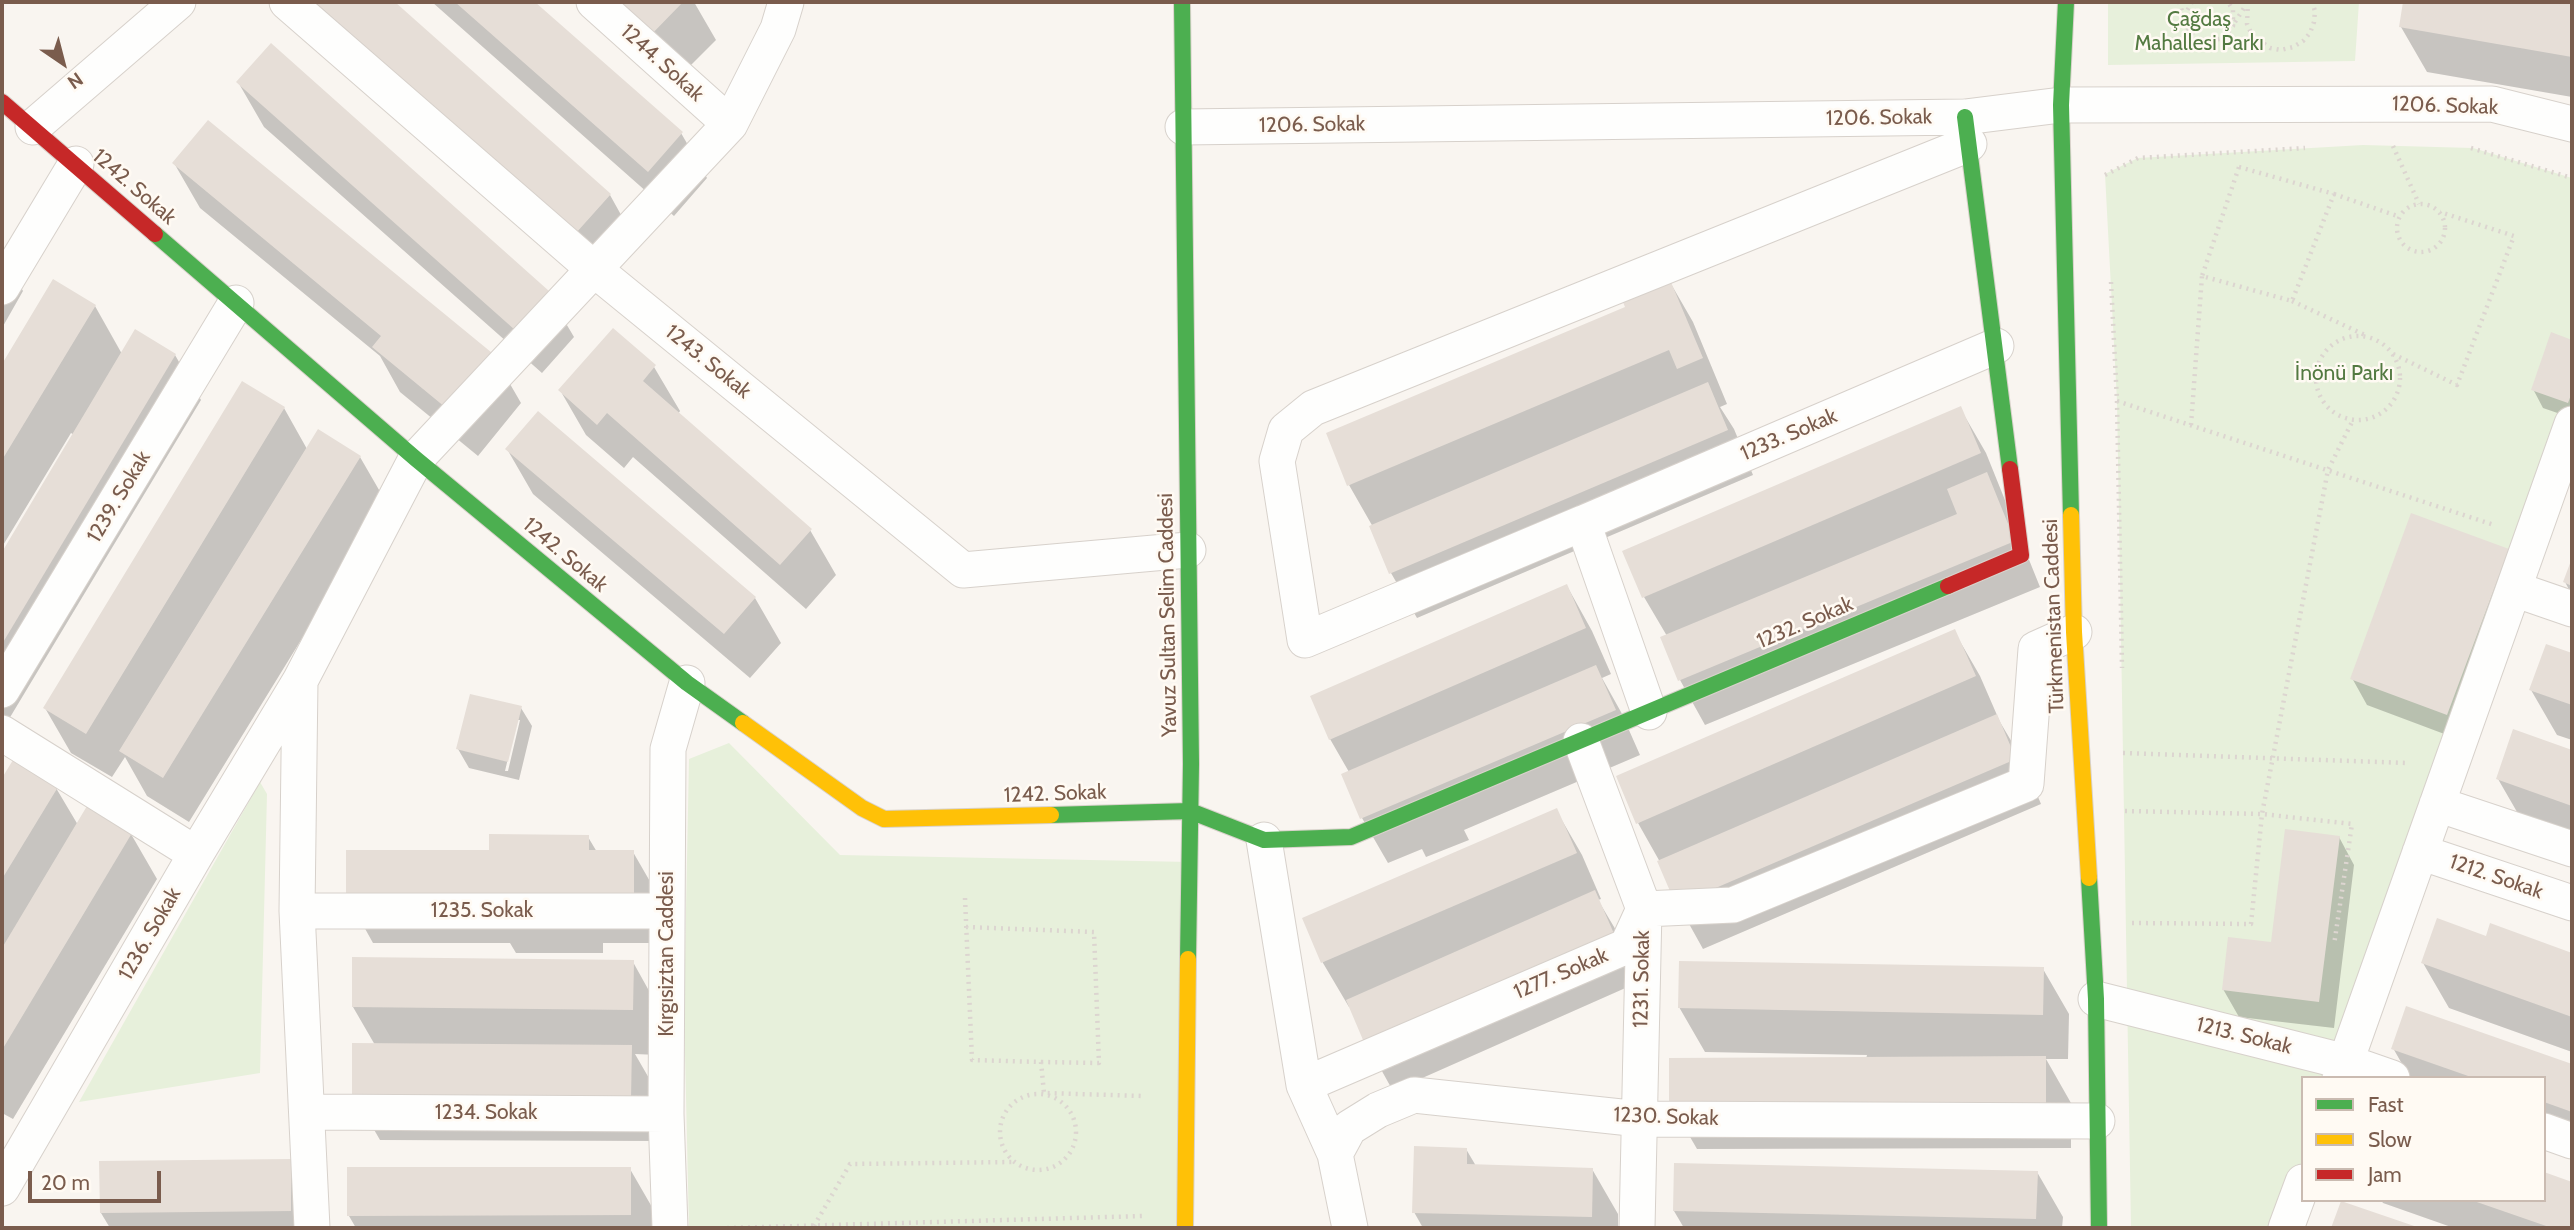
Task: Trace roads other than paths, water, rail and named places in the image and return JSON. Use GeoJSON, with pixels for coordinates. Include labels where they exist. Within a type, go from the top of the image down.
{"type":"FeatureCollection","features":[{"type":"Feature","properties":{"kind":"street"},"geometry":{"type":"LineString","coordinates":[[33,127],[178,2]]}},
{"type":"Feature","properties":{"kind":"street","name":"1243. Sokak"},"geometry":{"type":"LineString","coordinates":[[287,2],[595,270],[962,570],[1188,550]]}},
{"type":"Feature","properties":{"kind":"street","name":"1244. Sokak"},"geometry":{"type":"LineString","coordinates":[[594,2],[730,124]]}},
{"type":"Feature","properties":{"kind":"street","name":"1236. Sokak"},"geometry":{"type":"LineString","coordinates":[[2,1188],[13,1143],[196,854],[300,681],[416,460],[730,124],[778,29],[786,2]]}},
{"type":"Feature","properties":{"kind":"street","name":"Yavuz Sultan Selim Caddesi"},"geometry":{"type":"LineString","coordinates":[[1182,2],[1190,811],[1186,1222]]}},
{"type":"Feature","properties":{"kind":"street","name":"Türkmenistan Caddesi"},"geometry":{"type":"LineString","coordinates":[[2066,2],[2061,105],[2074,632],[2096,999],[2099,1228]]}},
{"type":"Feature","properties":{"kind":"street","name":"1242. Sokak"},"geometry":{"type":"LineString","coordinates":[[2,102],[416,460],[687,683],[837,792],[884,820],[1190,811]]}},
{"type":"Feature","properties":{"kind":"street","name":"1206. Sokak"},"geometry":{"type":"LineString","coordinates":[[1183,127],[1967,131],[2061,105],[2492,104],[2572,124]]}},
{"type":"Feature","properties":{"kind":"street","name":"1232. Sokak"},"geometry":{"type":"LineString","coordinates":[[1190,811],[1264,840],[1351,838],[2021,555],[1967,131]]}},
{"type":"Feature","properties":{"kind":"street","name":"1233. Sokak"},"geometry":{"type":"LineString","coordinates":[[1967,131],[1312,408],[1286,430],[1277,461],[1306,640],[1996,346]]}},
{"type":"Feature","properties":{"kind":"street"},"geometry":{"type":"LineString","coordinates":[[2,287],[76,164]]}},
{"type":"Feature","properties":{"kind":"street","name":"1239. Sokak"},"geometry":{"type":"LineString","coordinates":[[2,690],[236,303]]}},
{"type":"Feature","properties":{"kind":"street"},"geometry":{"type":"LineString","coordinates":[[2343,1070],[2572,424]]}},
{"type":"Feature","properties":{"kind":"street"},"geometry":{"type":"LineString","coordinates":[[1583,523],[1649,712]]}},
{"type":"Feature","properties":{"kind":"street"},"geometry":{"type":"LineString","coordinates":[[2514,589],[2572,609]]}},
{"type":"Feature","properties":{"kind":"street"},"geometry":{"type":"LineString","coordinates":[[1644,909],[1733,905],[2026,784],[2036,649],[2074,632]]}},
{"type":"Feature","properties":{"kind":"street","name":"1236. Sokak"},"geometry":{"type":"LineString","coordinates":[[300,681],[297,911],[312,1228]]}},
{"type":"Feature","properties":{"kind":"street","name":"Kırgısiztan Caddesi"},"geometry":{"type":"LineString","coordinates":[[670,1228],[666,1114],[668,749],[687,683]]}},
{"type":"Feature","properties":{"kind":"street"},"geometry":{"type":"LineString","coordinates":[[2,733],[196,854]]}},
{"type":"Feature","properties":{"kind":"street","name":"1231. Sokak"},"geometry":{"type":"LineString","coordinates":[[1581,741],[1644,909],[1637,1228]]}},
{"type":"Feature","properties":{"kind":"street"},"geometry":{"type":"LineString","coordinates":[[2437,804],[2572,849]]}},
{"type":"Feature","properties":{"kind":"street"},"geometry":{"type":"LineString","coordinates":[[1264,840],[1304,1085],[1335,1154],[1350,1228]]}},
{"type":"Feature","properties":{"kind":"street","name":"1212. Sokak"},"geometry":{"type":"LineString","coordinates":[[2420,852],[2572,903]]}},
{"type":"Feature","properties":{"kind":"street","name":"1277. Sokak"},"geometry":{"type":"LineString","coordinates":[[1304,1085],[1627,946],[1644,909]]}},
{"type":"Feature","properties":{"kind":"street","name":"1235. Sokak"},"geometry":{"type":"LineString","coordinates":[[297,911],[667,911]]}},
{"type":"Feature","properties":{"kind":"street","name":"1213. Sokak"},"geometry":{"type":"LineString","coordinates":[[2096,999],[2343,1070],[2380,1076]]}},
{"type":"Feature","properties":{"kind":"street","name":"1230. Sokak"},"geometry":{"type":"LineString","coordinates":[[1335,1154],[1349,1128],[1378,1110],[1414,1095],[1640,1119],[2097,1121]]}},
{"type":"Feature","properties":{"kind":"street","name":"1234. Sokak"},"geometry":{"type":"LineString","coordinates":[[307,1112],[666,1114]]}},
{"type":"Feature","properties":{"kind":"street"},"geometry":{"type":"LineString","coordinates":[[2546,1132],[2572,1141]]}},
{"type":"Feature","properties":{"kind":"street"},"geometry":{"type":"LineString","coordinates":[[2286,1228],[2301,1187]]}},
{"type":"Feature","properties":{"kind":"park label","name":"Çağdaş Mahallesi Parkı"},"geometry":{"type":"Point","coordinates":[2199,32]}},
{"type":"Feature","properties":{"kind":"park label","name":"İnönü Parkı"},"geometry":{"type":"Point","coordinates":[2344,374]}}]}
